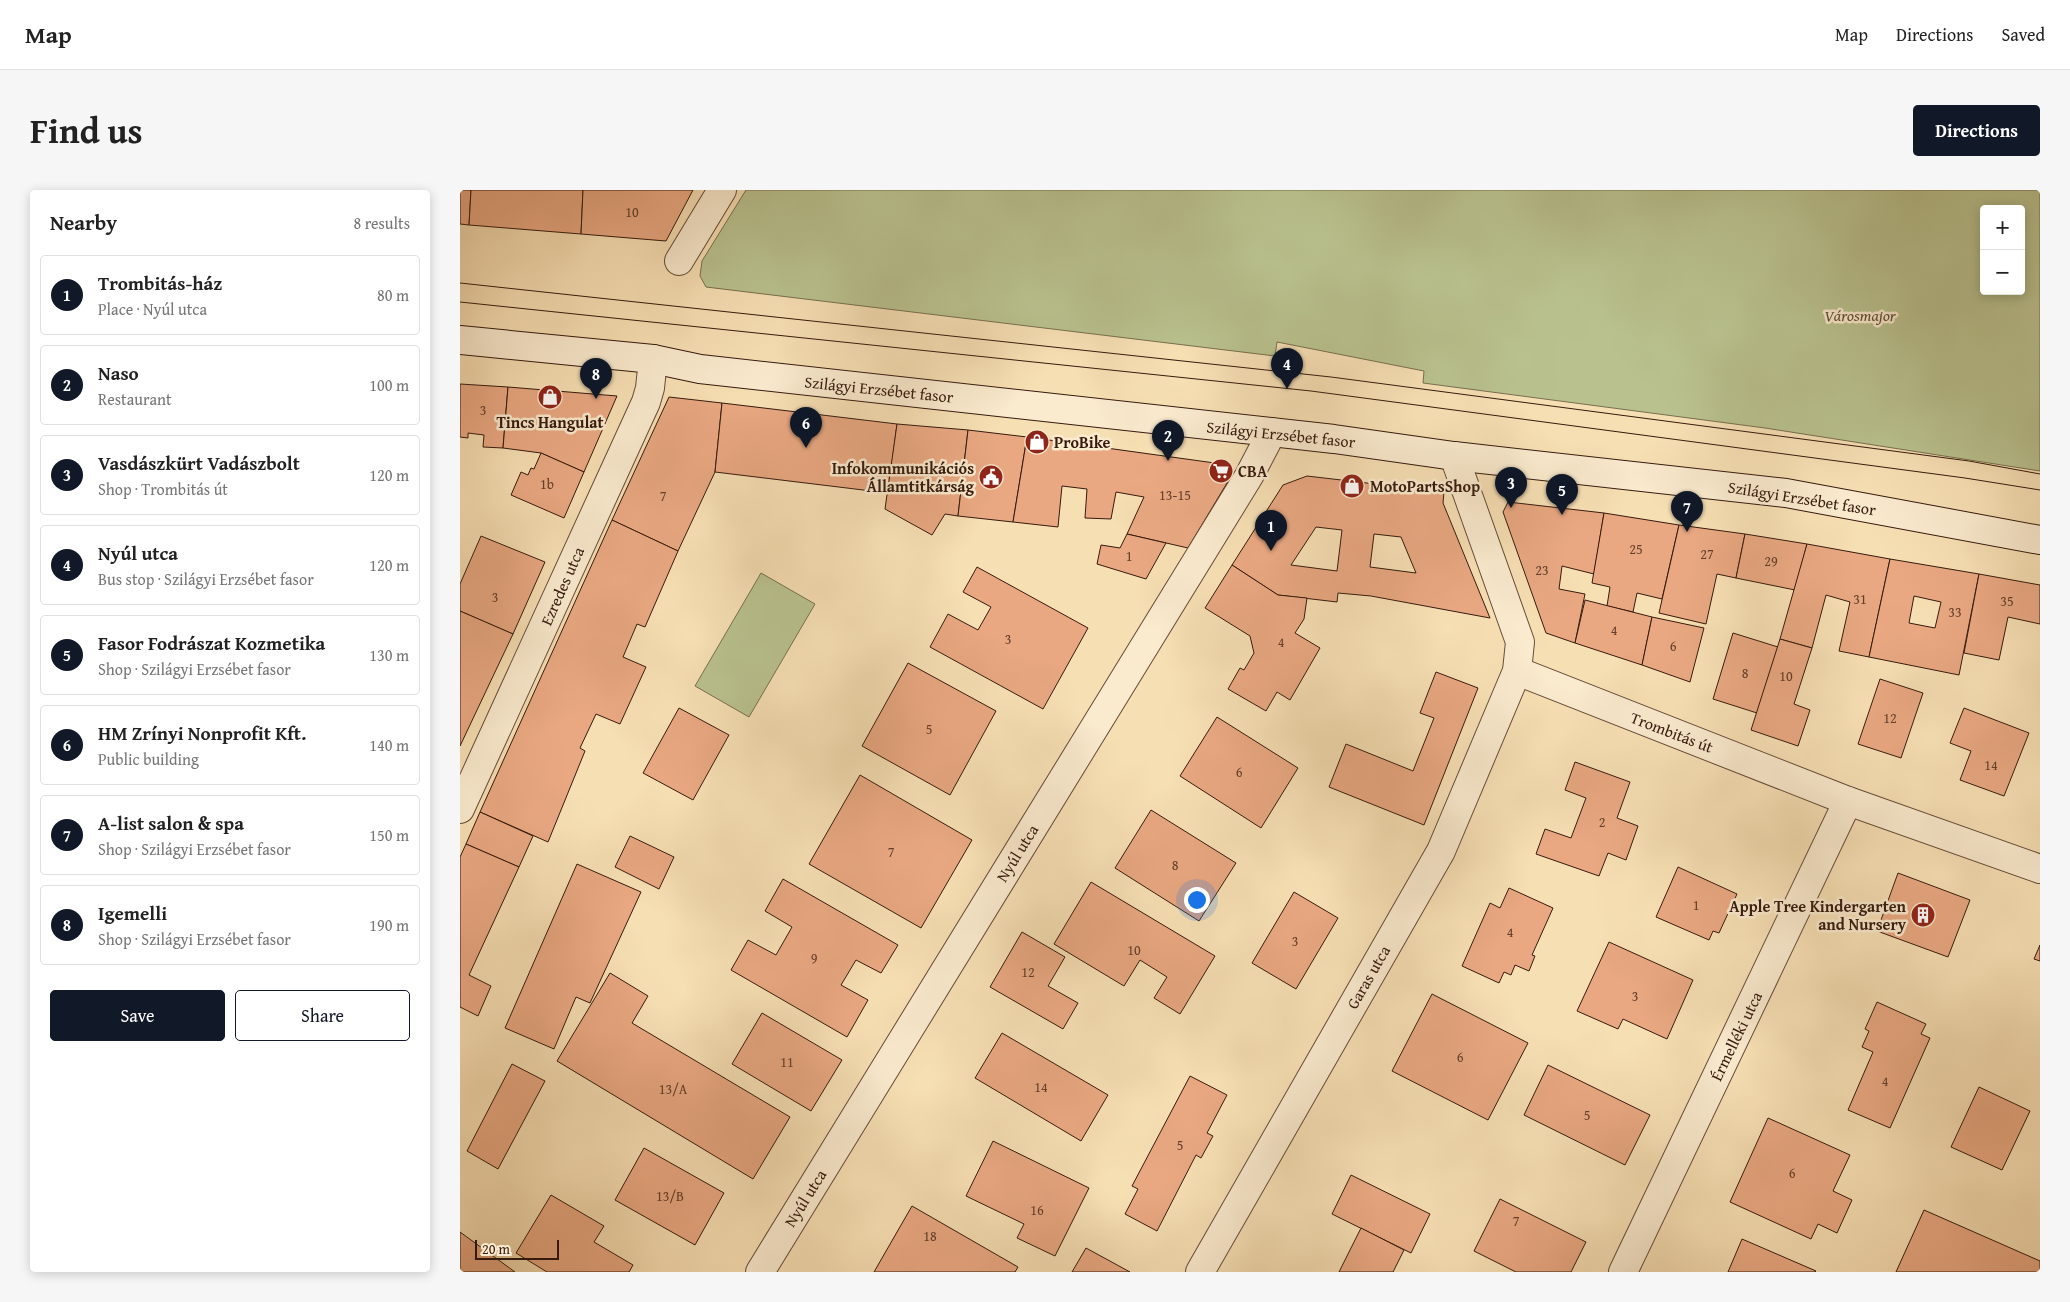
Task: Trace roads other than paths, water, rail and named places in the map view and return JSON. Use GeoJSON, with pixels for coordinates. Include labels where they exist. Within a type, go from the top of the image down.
{"type":"FeatureCollection","features":[{"type":"Feature","properties":{"kind":"street"},"geometry":{"type":"LineString","coordinates":[[679,262],[722,190]]}},
{"type":"Feature","properties":{"kind":"street","name":"Szilágyi Erzsébet fasor"},"geometry":{"type":"LineString","coordinates":[[460,340],[653,359],[700,369],[1272,432],[1454,456],[1786,493],[2040,540]]}},
{"type":"Feature","properties":{"kind":"street","name":"Ezredes utca"},"geometry":{"type":"LineString","coordinates":[[460,809],[646,402],[650,388],[653,359]]}},
{"type":"Feature","properties":{"kind":"street","name":"Nyúl utca"},"geometry":{"type":"LineString","coordinates":[[760,1272],[1249,476],[1272,432]]}},
{"type":"Feature","properties":{"kind":"street"},"geometry":{"type":"LineString","coordinates":[[1454,456],[1520,642],[1517,671]]}},
{"type":"Feature","properties":{"kind":"street","name":"Trombitás út"},"geometry":{"type":"LineString","coordinates":[[1517,671],[1848,800],[2040,869]]}},
{"type":"Feature","properties":{"kind":"street","name":"Garas utca"},"geometry":{"type":"LineString","coordinates":[[1200,1272],[1440,851],[1517,671]]}},
{"type":"Feature","properties":{"kind":"street","name":"Érmelléki utca"},"geometry":{"type":"LineString","coordinates":[[1623,1272],[1848,800]]}},
{"type":"Feature","properties":{"kind":"tram line"},"geometry":{"type":"LineString","coordinates":[[460,283],[1331,377],[1969,461],[2040,474]]}},
{"type":"Feature","properties":{"kind":"tram line"},"geometry":{"type":"LineString","coordinates":[[460,302],[1311,391],[1965,478],[2040,490]]}},
{"type":"Feature","properties":{"kind":"place","name":"Nyúl utca"},"geometry":{"type":"Point","coordinates":[1287,389]}},
{"type":"Feature","properties":{"kind":"place","name":"Tincs Hangulat"},"geometry":{"type":"Point","coordinates":[550,397]}},
{"type":"Feature","properties":{"kind":"place","name":"Igemelli"},"geometry":{"type":"Point","coordinates":[596,399]}},
{"type":"Feature","properties":{"kind":"place","name":"ProBike"},"geometry":{"type":"Point","coordinates":[1037,442]}},
{"type":"Feature","properties":{"kind":"place","name":"HM Zrínyi Nonprofit Kft."},"geometry":{"type":"Point","coordinates":[806,448]}},
{"type":"Feature","properties":{"kind":"place","name":"Naso"},"geometry":{"type":"Point","coordinates":[1168,461]}},
{"type":"Feature","properties":{"kind":"place","name":"CBA"},"geometry":{"type":"Point","coordinates":[1221,471]}},
{"type":"Feature","properties":{"kind":"place","name":"Infokommunikációs Államtitkárság"},"geometry":{"type":"Point","coordinates":[991,477]}},
{"type":"Feature","properties":{"kind":"place","name":"MotoPartsShop"},"geometry":{"type":"Point","coordinates":[1352,486]}},
{"type":"Feature","properties":{"kind":"place","name":"Vasdászkürt Vadászbolt"},"geometry":{"type":"Point","coordinates":[1511,508]}},
{"type":"Feature","properties":{"kind":"place","name":"Fasor Fodrászat Kozmetika"},"geometry":{"type":"Point","coordinates":[1562,515]}},
{"type":"Feature","properties":{"kind":"place","name":"A-list salon & spa"},"geometry":{"type":"Point","coordinates":[1687,532]}},
{"type":"Feature","properties":{"kind":"place","name":"Trombitás-ház"},"geometry":{"type":"Point","coordinates":[1271,551]}},
{"type":"Feature","properties":{"kind":"place","name":"Apple Tree Kindergarten and Nursery"},"geometry":{"type":"Point","coordinates":[1923,915]}},
{"type":"Feature","properties":{"kind":"park label","name":"Városmajor"},"geometry":{"type":"Point","coordinates":[1860,315]}}]}
